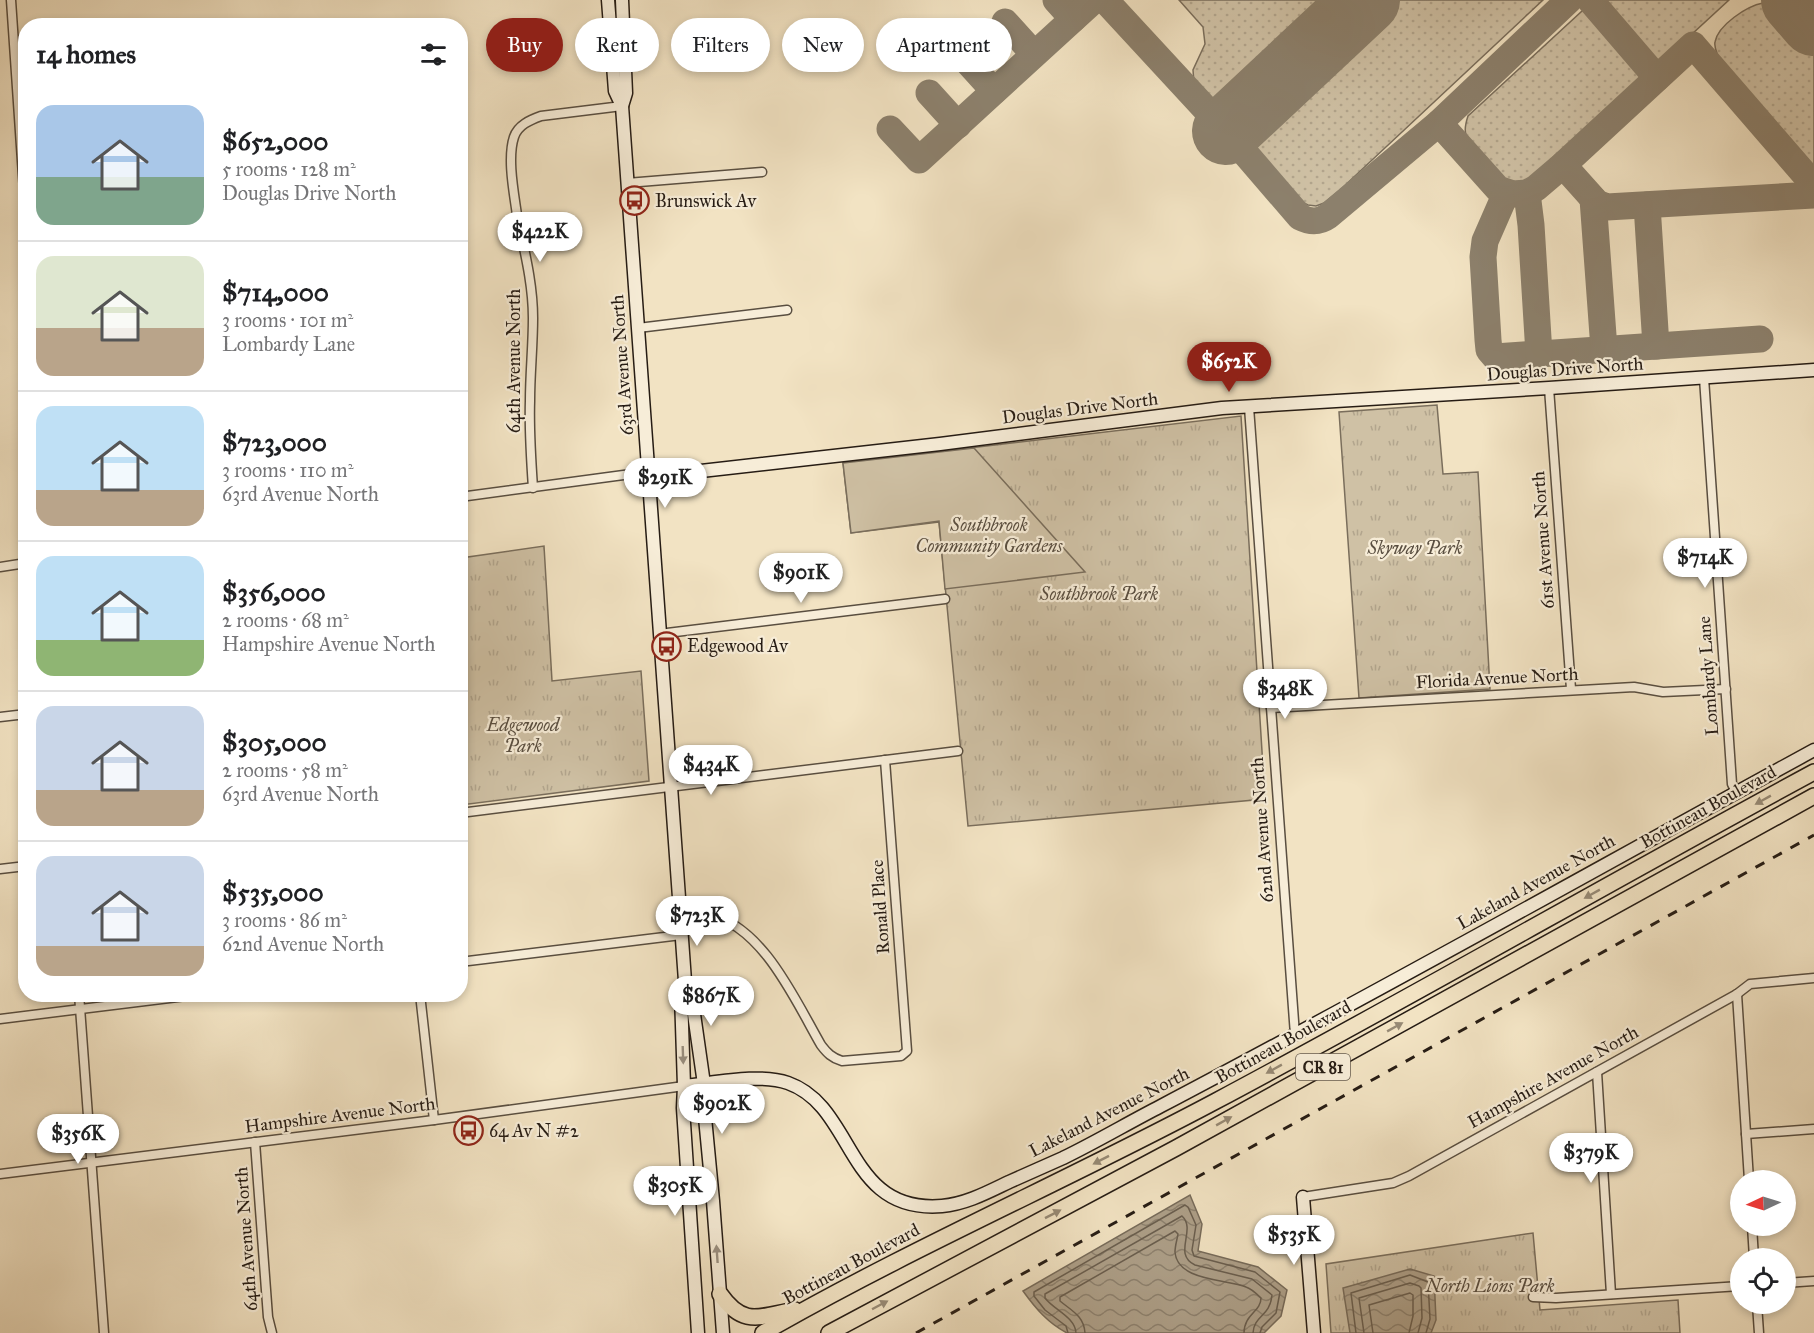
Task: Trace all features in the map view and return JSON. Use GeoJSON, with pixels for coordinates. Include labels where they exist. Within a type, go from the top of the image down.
{"type":"FeatureCollection","features":[{"type":"Feature","properties":{"kind":"highway","name":"Bottineau Boulevard"},"geometry":{"type":"LineString","coordinates":[[763,1333],[917,1250],[1216,1101],[1814,772]]}},
{"type":"Feature","properties":{"kind":"highway","name":"CR 81"},"geometry":{"type":"LineString","coordinates":[[829,1333],[1176,1148],[1814,796]]}},
{"type":"Feature","properties":{"kind":"highway"},"geometry":{"type":"LineString","coordinates":[[720,1294],[730,1308],[748,1317],[764,1317],[806,1308]]}},
{"type":"Feature","properties":{"kind":"street"},"geometry":{"type":"LineString","coordinates":[[11,0],[18,105]]}},
{"type":"Feature","properties":{"kind":"street","name":"63rd Avenue North"},"geometry":{"type":"LineString","coordinates":[[608,0],[615,91],[622,106]]}},
{"type":"Feature","properties":{"kind":"street","name":"63rd Avenue North"},"geometry":{"type":"LineString","coordinates":[[622,0],[626,93],[622,106],[685,981],[681,995],[683,1108],[698,1333]]}},
{"type":"Feature","properties":{"kind":"street","name":"64th Avenue North"},"geometry":{"type":"LineString","coordinates":[[533,488],[530,427],[533,318],[531,282],[513,185],[511,158],[514,138],[517,130],[523,124],[542,116],[622,106]]}},
{"type":"Feature","properties":{"kind":"street"},"geometry":{"type":"LineString","coordinates":[[627,183],[762,172]]}},
{"type":"Feature","properties":{"kind":"street"},"geometry":{"type":"LineString","coordinates":[[638,328],[787,310]]}},
{"type":"Feature","properties":{"kind":"street","name":"Douglas Drive North"},"geometry":{"type":"LineString","coordinates":[[468,496],[631,474],[648,477],[940,444],[1221,408],[1814,370]]}},
{"type":"Feature","properties":{"kind":"street","name":"Lombardy Lane"},"geometry":{"type":"LineString","coordinates":[[1704,378],[1732,784],[1736,792]]}},
{"type":"Feature","properties":{"kind":"street","name":"61st Avenue North"},"geometry":{"type":"LineString","coordinates":[[1549,388],[1571,689]]}},
{"type":"Feature","properties":{"kind":"street","name":"62nd Avenue North"},"geometry":{"type":"LineString","coordinates":[[1249,407],[1295,1035]]}},
{"type":"Feature","properties":{"kind":"street"},"geometry":{"type":"LineString","coordinates":[[0,567],[18,564]]}},
{"type":"Feature","properties":{"kind":"street"},"geometry":{"type":"LineString","coordinates":[[659,634],[945,599]]}},
{"type":"Feature","properties":{"kind":"street","name":"Florida Avenue North"},"geometry":{"type":"LineString","coordinates":[[1271,708],[1571,689],[1634,687],[1664,692],[1726,688]]}},
{"type":"Feature","properties":{"kind":"street"},"geometry":{"type":"LineString","coordinates":[[0,717],[18,715]]}},
{"type":"Feature","properties":{"kind":"street","name":"Lakeland Avenue North"},"geometry":{"type":"LineString","coordinates":[[684,1086],[758,1078],[776,1080],[797,1087],[826,1114],[854,1160],[875,1184],[890,1196],[903,1202],[931,1206],[944,1206],[973,1198],[1065,1157],[1295,1035],[1814,750]]}},
{"type":"Feature","properties":{"kind":"street"},"geometry":{"type":"LineString","coordinates":[[468,812],[958,751]]}},
{"type":"Feature","properties":{"kind":"street","name":"Ronald Place"},"geometry":{"type":"LineString","coordinates":[[680,915],[706,913],[720,918],[746,934],[761,947],[829,1055],[842,1061],[901,1056],[907,1051],[885,760]]}},
{"type":"Feature","properties":{"kind":"street"},"geometry":{"type":"LineString","coordinates":[[0,869],[18,867]]}},
{"type":"Feature","properties":{"kind":"street"},"geometry":{"type":"LineString","coordinates":[[468,961],[681,935]]}},
{"type":"Feature","properties":{"kind":"street","name":"Hampshire Avenue North"},"geometry":{"type":"LineString","coordinates":[[1303,1197],[1393,1183],[1737,994],[1750,984],[1814,978]]}},
{"type":"Feature","properties":{"kind":"street","name":"63rd Avenue North"},"geometry":{"type":"LineString","coordinates":[[685,981],[692,993],[704,1084],[723,1333]]}},
{"type":"Feature","properties":{"kind":"street"},"geometry":{"type":"LineString","coordinates":[[1737,994],[1748,1170]]}},
{"type":"Feature","properties":{"kind":"street"},"geometry":{"type":"LineString","coordinates":[[80,1002],[104,1333]]}},
{"type":"Feature","properties":{"kind":"street"},"geometry":{"type":"LineString","coordinates":[[0,1020],[141,1002]]}},
{"type":"Feature","properties":{"kind":"street"},"geometry":{"type":"LineString","coordinates":[[421,1002],[434,1120]]}},
{"type":"Feature","properties":{"kind":"street"},"geometry":{"type":"LineString","coordinates":[[1597,1072],[1611,1294]]}},
{"type":"Feature","properties":{"kind":"street","name":"Hampshire Avenue North"},"geometry":{"type":"LineString","coordinates":[[0,1174],[434,1120],[684,1086]]}},
{"type":"Feature","properties":{"kind":"street"},"geometry":{"type":"LineString","coordinates":[[1746,1134],[1814,1129]]}},
{"type":"Feature","properties":{"kind":"street","name":"64th Avenue North"},"geometry":{"type":"LineString","coordinates":[[255,1142],[268,1317],[272,1333]]}},
{"type":"Feature","properties":{"kind":"street"},"geometry":{"type":"LineString","coordinates":[[1303,1197],[1314,1333]]}},
{"type":"Feature","properties":{"kind":"street"},"geometry":{"type":"LineString","coordinates":[[1796,1282],[1814,1281]]}},
{"type":"Feature","properties":{"kind":"street"},"geometry":{"type":"LineString","coordinates":[[1533,1297],[1556,1298],[1730,1287]]}},
{"type":"Feature","properties":{"kind":"street"},"geometry":{"type":"LineString","coordinates":[[1758,1314],[1759,1333]]}},
{"type":"Feature","properties":{"kind":"green space"},"geometry":{"type":"Polygon","coordinates":[[[1179,0],[1338,0],[1230,101],[1212,103],[1194,83],[1193,70],[1205,44],[1203,27],[1179,0]]]}},
{"type":"Feature","properties":{"kind":"green space"},"geometry":{"type":"Polygon","coordinates":[[[1395,0],[1543,0],[1340,190],[1324,203],[1316,206],[1297,200],[1256,151],[1254,138],[1256,131],[1395,0]]]}},
{"type":"Feature","properties":{"kind":"green space"},"geometry":{"type":"Polygon","coordinates":[[[1594,0],[1729,0],[1530,183],[1515,185],[1506,183],[1468,139],[1465,130],[1468,116],[1594,0]]]}},
{"type":"Feature","properties":{"kind":"green space"},"geometry":{"type":"Polygon","coordinates":[[[1763,3],[1778,12],[1814,54],[1814,169],[1718,56],[1715,49],[1717,36],[1727,23],[1742,12],[1763,3]]]}},
{"type":"Feature","properties":{"kind":"green space","name":"Skyway Park"},"geometry":{"type":"Polygon","coordinates":[[[1437,405],[1443,474],[1478,472],[1490,689],[1359,698],[1339,412],[1437,405]]]}},
{"type":"Feature","properties":{"kind":"green space","name":"Southbrook Park"},"geometry":{"type":"Polygon","coordinates":[[[1241,416],[1265,799],[968,826],[939,522],[851,533],[843,463],[1241,416]]]}},
{"type":"Feature","properties":{"kind":"green space","name":"Southbrook Community Gardens"},"geometry":{"type":"Polygon","coordinates":[[[974,448],[1085,572],[945,589],[939,521],[851,533],[843,463],[974,448]]]}},
{"type":"Feature","properties":{"kind":"green space","name":"Edgewood Park"},"geometry":{"type":"Polygon","coordinates":[[[544,546],[552,681],[641,671],[649,781],[468,804],[468,557],[544,546]]]}},
{"type":"Feature","properties":{"kind":"green space","name":"North Lions Park"},"geometry":{"type":"Polygon","coordinates":[[[1533,1233],[1540,1310],[1678,1300],[1680,1333],[1331,1333],[1326,1264],[1533,1233]]]}},
{"type":"Feature","properties":{"kind":"water"},"geometry":{"type":"Polygon","coordinates":[[[1190,1195],[1202,1224],[1198,1251],[1258,1267],[1287,1290],[1281,1316],[1264,1333],[1067,1333],[1043,1315],[1023,1291],[1190,1195]]]}},
{"type":"Feature","properties":{"kind":"water"},"geometry":{"type":"Polygon","coordinates":[[[1410,1269],[1434,1276],[1436,1320],[1431,1333],[1350,1333],[1343,1288],[1410,1269]]]}},
{"type":"Feature","properties":{"kind":"taxiway"},"geometry":{"type":"LineString","coordinates":[[1056,0],[1073,19]]}},
{"type":"Feature","properties":{"kind":"taxiway"},"geometry":{"type":"LineString","coordinates":[[890,129],[919,160],[1094,0]]}},
{"type":"Feature","properties":{"kind":"taxiway"},"geometry":{"type":"LineString","coordinates":[[1105,0],[1226,131],[1300,217],[1314,221],[1328,216],[1439,123],[1569,0]]}},
{"type":"Feature","properties":{"kind":"taxiway"},"geometry":{"type":"LineString","coordinates":[[1590,0],[1657,78]]}},
{"type":"Feature","properties":{"kind":"taxiway"},"geometry":{"type":"LineString","coordinates":[[1012,30],[1034,54]]}},
{"type":"Feature","properties":{"kind":"taxiway"},"geometry":{"type":"LineString","coordinates":[[1439,123],[1498,189],[1513,194],[1527,193],[1563,165],[1693,45],[1814,185]]}},
{"type":"Feature","properties":{"kind":"taxiway"},"geometry":{"type":"LineString","coordinates":[[977,72],[994,91]]}},
{"type":"Feature","properties":{"kind":"taxiway"},"geometry":{"type":"LineString","coordinates":[[929,93],[958,125]]}},
{"type":"Feature","properties":{"kind":"taxiway"},"geometry":{"type":"LineString","coordinates":[[1563,165],[1597,203],[1607,207],[1814,195]]}},
{"type":"Feature","properties":{"kind":"taxiway"},"geometry":{"type":"LineString","coordinates":[[1506,193],[1485,241],[1483,257],[1489,350],[1495,357],[1760,339]]}},
{"type":"Feature","properties":{"kind":"taxiway"},"geometry":{"type":"LineString","coordinates":[[1527,193],[1539,354]]}},
{"type":"Feature","properties":{"kind":"taxiway"},"geometry":{"type":"LineString","coordinates":[[1593,199],[1604,349]]}},
{"type":"Feature","properties":{"kind":"taxiway"},"geometry":{"type":"LineString","coordinates":[[1647,205],[1656,346]]}},
{"type":"Feature","properties":{"kind":"runway"},"geometry":{"type":"LineString","coordinates":[[1226,131],[1366,0]]}},
{"type":"Feature","properties":{"kind":"runway"},"geometry":{"type":"LineString","coordinates":[[1795,0],[1814,22]]}},
{"type":"Feature","properties":{"kind":"railway"},"geometry":{"type":"LineString","coordinates":[[916,1333],[1814,835]]}},
{"type":"Feature","properties":{"kind":"place","name":"Brunswick Av"},"geometry":{"type":"Point","coordinates":[634,201]}},
{"type":"Feature","properties":{"kind":"place","name":"Edgewood Av"},"geometry":{"type":"Point","coordinates":[666,646]}},
{"type":"Feature","properties":{"kind":"place","name":"64 Av N #2"},"geometry":{"type":"Point","coordinates":[468,1131]}}]}
